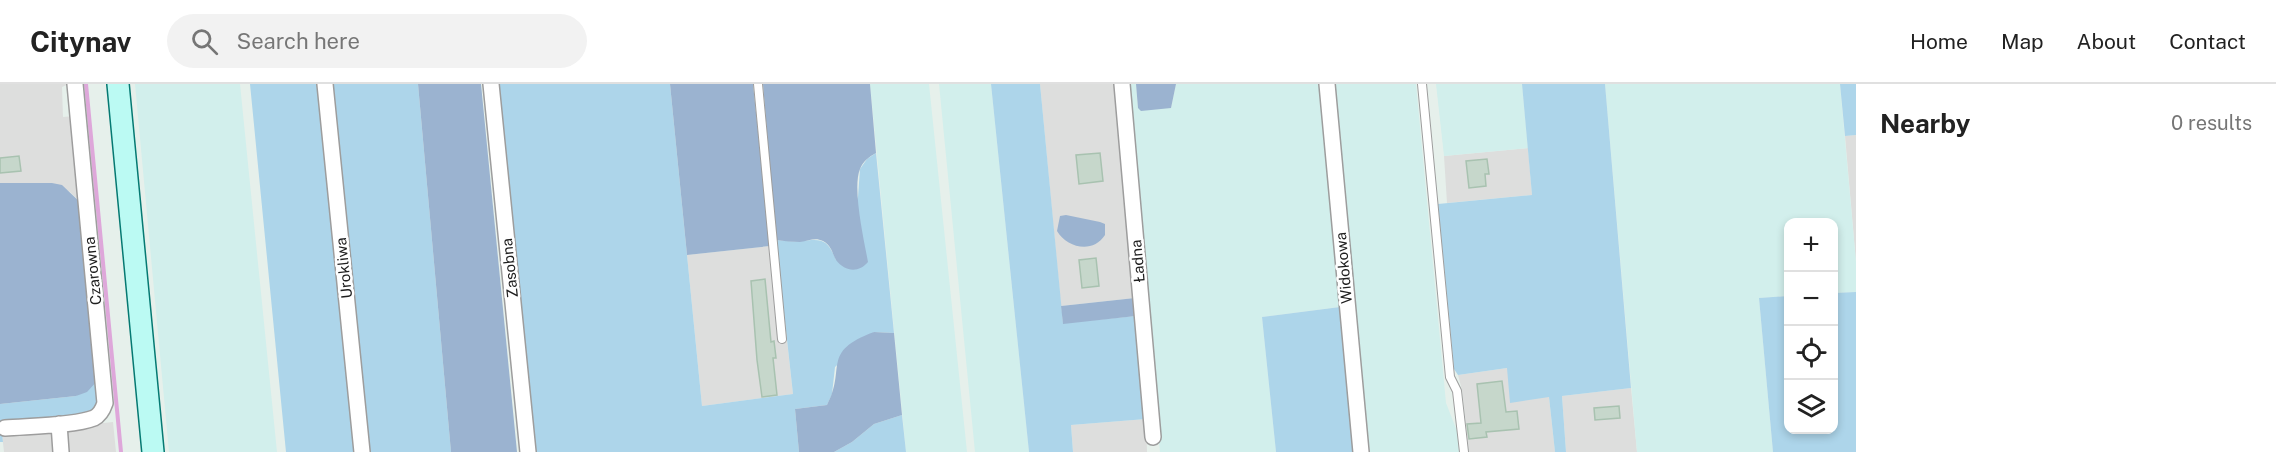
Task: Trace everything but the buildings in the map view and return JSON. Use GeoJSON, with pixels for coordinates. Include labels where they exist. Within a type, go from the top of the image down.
{"type":"FeatureCollection","features":[{"type":"Feature","properties":{"kind":"street","name":"Czarowna"},"geometry":{"type":"LineString","coordinates":[[5,428],[59,424],[94,418],[105,403],[75,84]]}},
{"type":"Feature","properties":{"kind":"street"},"geometry":{"type":"LineString","coordinates":[[118,84],[153,452]]}},
{"type":"Feature","properties":{"kind":"street","name":"Urokliwa"},"geometry":{"type":"LineString","coordinates":[[326,84],[362,452]]}},
{"type":"Feature","properties":{"kind":"street","name":"Zasobna"},"geometry":{"type":"LineString","coordinates":[[491,84],[528,452]]}},
{"type":"Feature","properties":{"kind":"street","name":"Ładna"},"geometry":{"type":"LineString","coordinates":[[1122,84],[1153,437]]}},
{"type":"Feature","properties":{"kind":"street","name":"Widokowa"},"geometry":{"type":"LineString","coordinates":[[1328,84],[1361,452]]}},
{"type":"Feature","properties":{"kind":"street"},"geometry":{"type":"LineString","coordinates":[[59,424],[62,452]]}},
{"type":"Feature","properties":{"kind":"lane"},"geometry":{"type":"LineString","coordinates":[[758,84],[782,339]]}},
{"type":"Feature","properties":{"kind":"lane"},"geometry":{"type":"LineString","coordinates":[[1422,84],[1450,377],[1457,391],[1464,452]]}},
{"type":"Feature","properties":{"kind":"shaded area"},"geometry":{"type":"Polygon","coordinates":[[[0,84],[69,84],[62,87],[63,117],[74,116],[84,206],[70,192],[52,183],[0,183],[0,84]]]}},
{"type":"Feature","properties":{"kind":"shaded area"},"geometry":{"type":"Polygon","coordinates":[[[135,84],[240,84],[277,452],[169,452],[135,84]]]}},
{"type":"Feature","properties":{"kind":"shaded area"},"geometry":{"type":"Polygon","coordinates":[[[250,84],[321,84],[357,452],[286,452],[250,84]]]}},
{"type":"Feature","properties":{"kind":"shaded area"},"geometry":{"type":"Polygon","coordinates":[[[332,84],[418,84],[451,452],[366,452],[332,84]]]}},
{"type":"Feature","properties":{"kind":"shaded area"},"geometry":{"type":"Polygon","coordinates":[[[418,84],[481,84],[517,452],[451,452],[418,84]]]}},
{"type":"Feature","properties":{"kind":"shaded area"},"geometry":{"type":"Polygon","coordinates":[[[498,84],[670,84],[702,406],[793,394],[776,240],[820,240],[827,244],[836,260],[858,197],[860,169],[867,159],[876,153],[894,333],[874,332],[835,367],[832,394],[827,405],[795,409],[799,452],[534,452],[498,84]]]}},
{"type":"Feature","properties":{"kind":"shaded area"},"geometry":{"type":"Polygon","coordinates":[[[670,84],[753,84],[770,246],[687,255],[670,84]]]}},
{"type":"Feature","properties":{"kind":"shaded area"},"geometry":{"type":"Polygon","coordinates":[[[763,84],[870,84],[876,153],[860,169],[857,188],[868,262],[864,266],[852,270],[844,267],[836,260],[828,245],[820,240],[800,242],[776,240],[763,84]]]}},
{"type":"Feature","properties":{"kind":"shaded area"},"geometry":{"type":"Polygon","coordinates":[[[870,84],[929,84],[967,452],[906,452],[870,84]]]}},
{"type":"Feature","properties":{"kind":"shaded area"},"geometry":{"type":"Polygon","coordinates":[[[939,84],[991,84],[1029,452],[975,452],[939,84]]]}},
{"type":"Feature","properties":{"kind":"shaded area"},"geometry":{"type":"Polygon","coordinates":[[[991,84],[1040,84],[1063,323],[1136,316],[1146,419],[1071,425],[1073,452],[1029,452],[991,84]]]}},
{"type":"Feature","properties":{"kind":"shaded area"},"geometry":{"type":"Polygon","coordinates":[[[1040,84],[1117,84],[1135,298],[1061,306],[1040,84]]]}},
{"type":"Feature","properties":{"kind":"shaded area"},"geometry":{"type":"Polygon","coordinates":[[[1126,84],[1136,84],[1138,108],[1171,108],[1176,84],[1323,84],[1347,310],[1339,307],[1262,317],[1276,452],[1160,452],[1126,84]]]}},
{"type":"Feature","properties":{"kind":"shaded area"},"geometry":{"type":"Polygon","coordinates":[[[1136,84],[1176,84],[1171,108],[1141,111],[1138,108],[1136,84]]]}},
{"type":"Feature","properties":{"kind":"shaded area"},"geometry":{"type":"Polygon","coordinates":[[[1332,84],[1416,84],[1446,403],[1457,431],[1459,452],[1370,452],[1332,84]]]}},
{"type":"Feature","properties":{"kind":"shaded area"},"geometry":{"type":"Polygon","coordinates":[[[1436,84],[1522,84],[1528,148],[1444,156],[1436,84]]]}},
{"type":"Feature","properties":{"kind":"shaded area"},"geometry":{"type":"Polygon","coordinates":[[[1522,84],[1605,84],[1631,388],[1562,396],[1566,452],[1555,452],[1549,397],[1510,403],[1507,368],[1458,375],[1454,369],[1438,204],[1532,195],[1522,84]]]}},
{"type":"Feature","properties":{"kind":"shaded area"},"geometry":{"type":"Polygon","coordinates":[[[1605,84],[1840,84],[1856,262],[1856,292],[1838,293],[1838,218],[1784,218],[1784,296],[1759,298],[1773,452],[1637,452],[1605,84]]]}},
{"type":"Feature","properties":{"kind":"shaded area"},"geometry":{"type":"Polygon","coordinates":[[[1840,84],[1856,84],[1856,135],[1845,136],[1840,84]]]}},
{"type":"Feature","properties":{"kind":"shaded area"},"geometry":{"type":"Polygon","coordinates":[[[1856,135],[1856,262],[1845,136],[1856,135]]]}},
{"type":"Feature","properties":{"kind":"shaded area"},"geometry":{"type":"Polygon","coordinates":[[[1528,148],[1532,195],[1447,203],[1444,156],[1528,148]]]}},
{"type":"Feature","properties":{"kind":"shaded area"},"geometry":{"type":"Polygon","coordinates":[[[0,183],[62,185],[84,206],[99,379],[87,392],[76,396],[0,404],[0,183]]]}},
{"type":"Feature","properties":{"kind":"shaded area"},"geometry":{"type":"Polygon","coordinates":[[[1066,215],[1105,224],[1105,235],[1094,245],[1087,247],[1073,245],[1061,237],[1057,231],[1060,216],[1066,215]]]}},
{"type":"Feature","properties":{"kind":"shaded area"},"geometry":{"type":"Polygon","coordinates":[[[770,246],[779,269],[793,394],[702,406],[687,255],[770,246]]]}},
{"type":"Feature","properties":{"kind":"shaded area"},"geometry":{"type":"Polygon","coordinates":[[[1856,292],[1856,452],[1773,452],[1759,298],[1784,296],[1784,434],[1838,434],[1838,293],[1856,292]]]}},
{"type":"Feature","properties":{"kind":"shaded area"},"geometry":{"type":"Polygon","coordinates":[[[1135,298],[1136,316],[1063,324],[1061,306],[1135,298]]]}},
{"type":"Feature","properties":{"kind":"shaded area"},"geometry":{"type":"Polygon","coordinates":[[[1340,307],[1353,452],[1276,452],[1262,317],[1340,307]]]}},
{"type":"Feature","properties":{"kind":"shaded area"},"geometry":{"type":"Polygon","coordinates":[[[874,332],[894,333],[902,415],[874,424],[852,442],[834,452],[799,452],[795,409],[827,405],[833,392],[841,354],[857,339],[874,332]]]}},
{"type":"Feature","properties":{"kind":"shaded area"},"geometry":{"type":"Polygon","coordinates":[[[1507,368],[1549,397],[1555,452],[1469,452],[1462,390],[1458,375],[1507,368]]]}},
{"type":"Feature","properties":{"kind":"shaded area"},"geometry":{"type":"Polygon","coordinates":[[[99,379],[101,403],[92,414],[1,425],[3,442],[0,442],[0,404],[76,396],[99,379]]]}},
{"type":"Feature","properties":{"kind":"shaded area"},"geometry":{"type":"Polygon","coordinates":[[[1631,388],[1637,452],[1566,452],[1562,396],[1631,388]]]}},
{"type":"Feature","properties":{"kind":"shaded area"},"geometry":{"type":"Polygon","coordinates":[[[902,415],[906,452],[834,452],[852,442],[874,424],[902,415]]]}},
{"type":"Feature","properties":{"kind":"shaded area"},"geometry":{"type":"Polygon","coordinates":[[[1146,419],[1147,452],[1073,452],[1071,425],[1146,419]]]}},
{"type":"Feature","properties":{"kind":"shaded area"},"geometry":{"type":"Polygon","coordinates":[[[113,422],[116,452],[4,452],[2,434],[113,422]]]}},
{"type":"Feature","properties":{"kind":"waterway"},"geometry":{"type":"LineString","coordinates":[[86,84],[121,452]]}}]}
